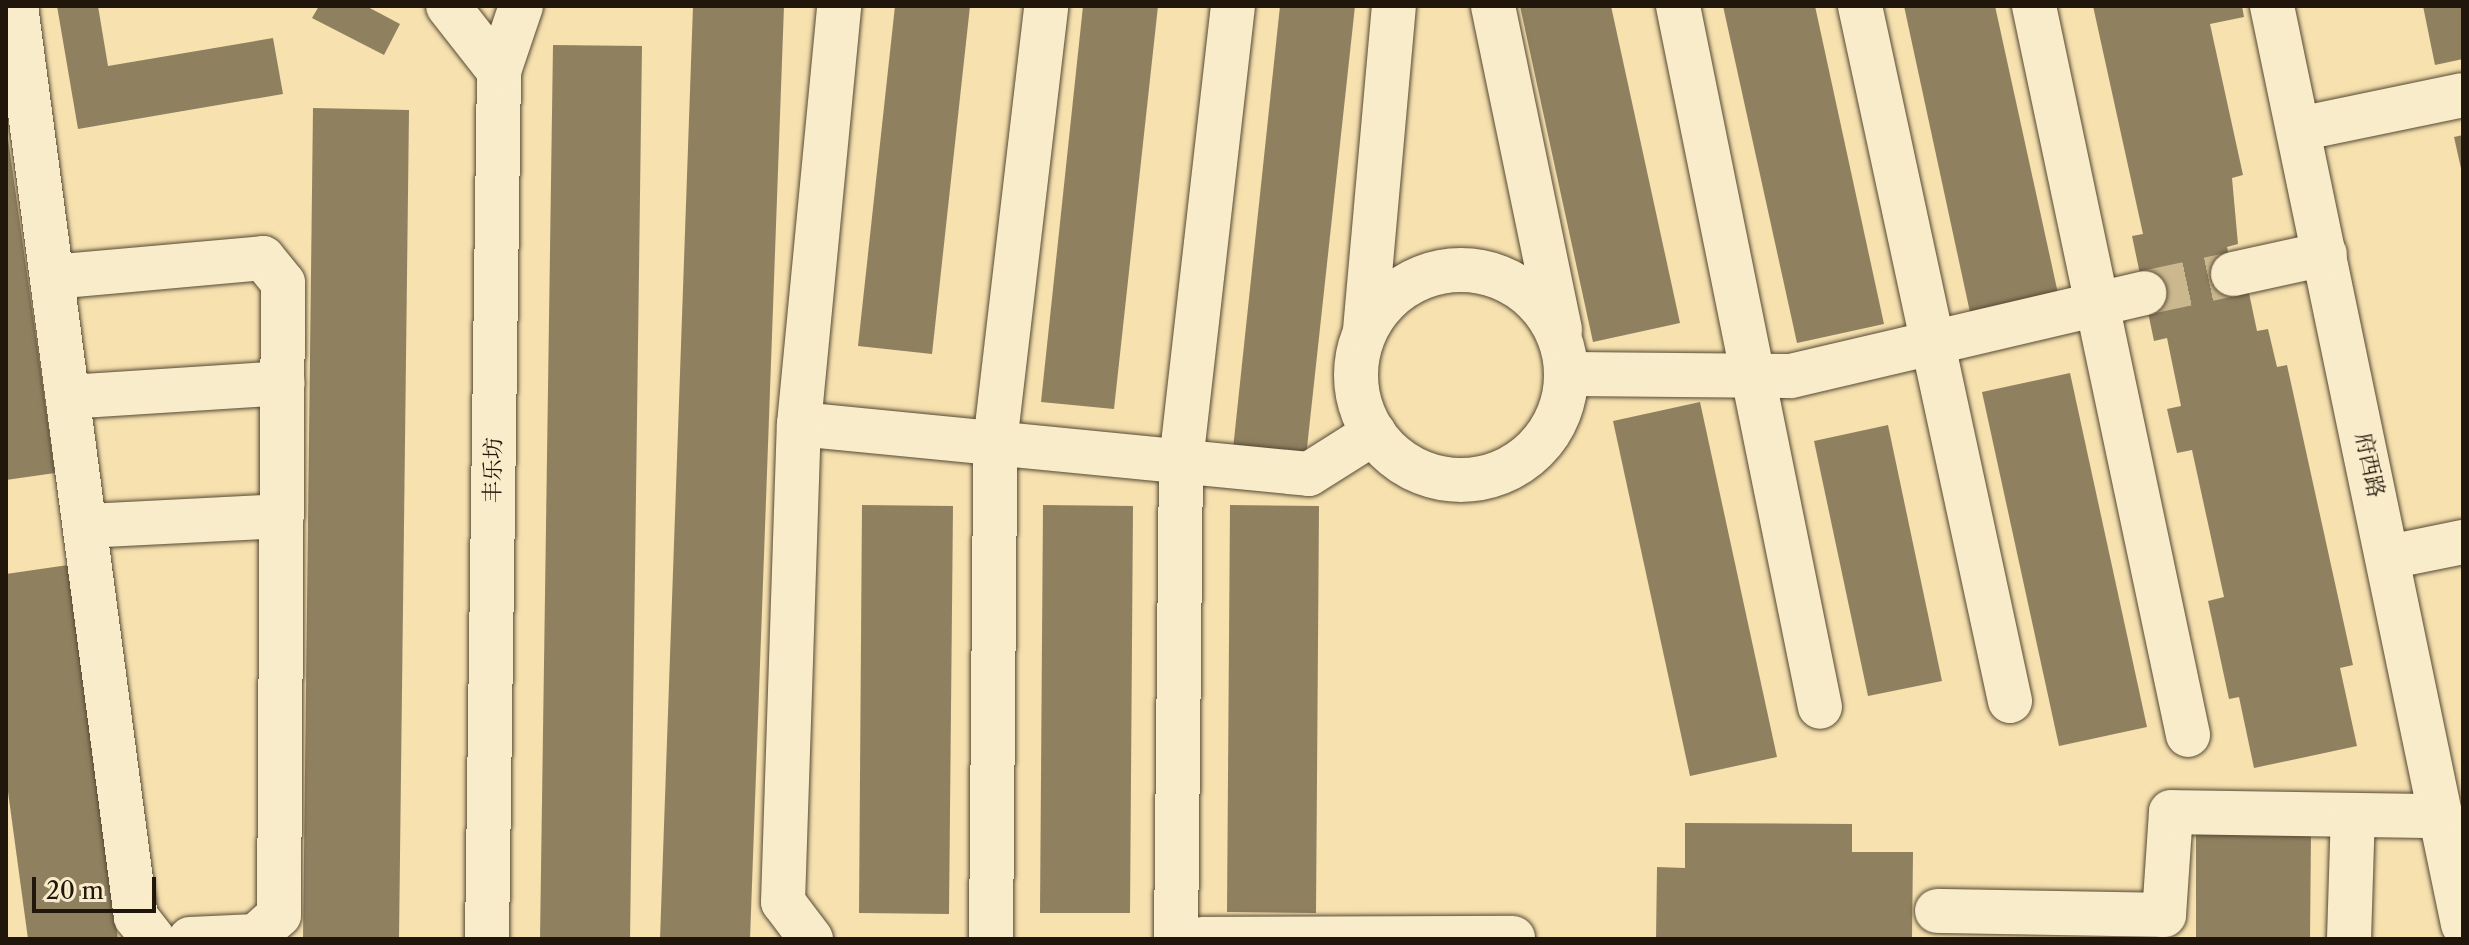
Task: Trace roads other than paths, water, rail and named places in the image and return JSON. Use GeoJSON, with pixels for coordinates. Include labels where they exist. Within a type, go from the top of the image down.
{"type":"FeatureCollection","features":[{"type":"Feature","properties":{"kind":"street"},"geometry":{"type":"LineString","coordinates":[[448,6],[499,71]]}},
{"type":"Feature","properties":{"kind":"street","name":"丰乐坊"},"geometry":{"type":"LineString","coordinates":[[487,939],[499,71],[521,6]]}},
{"type":"Feature","properties":{"kind":"street"},"geometry":{"type":"LineString","coordinates":[[811,939],[783,902],[799,424],[839,6]]}},
{"type":"Feature","properties":{"kind":"street"},"geometry":{"type":"LineString","coordinates":[[991,939],[995,443],[1046,6]]}},
{"type":"Feature","properties":{"kind":"street"},"geometry":{"type":"LineString","coordinates":[[1176,939],[1181,462],[1233,6]]}},
{"type":"Feature","properties":{"kind":"street"},"geometry":{"type":"LineString","coordinates":[[1394,6],[1364,334],[1356,384],[1374,433],[1414,471],[1449,481],[1484,479],[1518,466],[1545,441],[1562,409],[1565,357],[1493,6]]}},
{"type":"Feature","properties":{"kind":"street"},"geometry":{"type":"LineString","coordinates":[[1678,6],[1820,707]]}},
{"type":"Feature","properties":{"kind":"street"},"geometry":{"type":"LineString","coordinates":[[1860,6],[2010,701]]}},
{"type":"Feature","properties":{"kind":"street"},"geometry":{"type":"LineString","coordinates":[[2034,6],[2188,735]]}},
{"type":"Feature","properties":{"kind":"street","name":"府西路"},"geometry":{"type":"LineString","coordinates":[[2272,6],[2389,557],[2437,816],[2463,924]]}},
{"type":"Feature","properties":{"kind":"street"},"geometry":{"type":"LineString","coordinates":[[14,17],[52,277],[136,917],[153,939]]}},
{"type":"Feature","properties":{"kind":"street"},"geometry":{"type":"LineString","coordinates":[[2299,129],[2463,95]]}},
{"type":"Feature","properties":{"kind":"street"},"geometry":{"type":"LineString","coordinates":[[2233,274],[2325,254]]}},
{"type":"Feature","properties":{"kind":"street"},"geometry":{"type":"LineString","coordinates":[[52,277],[263,258],[283,283],[279,915],[256,936],[190,939]]}},
{"type":"Feature","properties":{"kind":"street"},"geometry":{"type":"LineString","coordinates":[[1364,334],[1393,293],[1422,275],[1456,269],[1520,287],[1565,357]]}},
{"type":"Feature","properties":{"kind":"street"},"geometry":{"type":"LineString","coordinates":[[1565,357],[1791,376],[2144,293]]}},
{"type":"Feature","properties":{"kind":"street"},"geometry":{"type":"LineString","coordinates":[[68,397],[283,383]]}},
{"type":"Feature","properties":{"kind":"street"},"geometry":{"type":"LineString","coordinates":[[799,424],[1309,474],[1374,433]]}},
{"type":"Feature","properties":{"kind":"street"},"geometry":{"type":"LineString","coordinates":[[85,526],[282,516]]}},
{"type":"Feature","properties":{"kind":"street"},"geometry":{"type":"LineString","coordinates":[[2389,557],[2463,542]]}},
{"type":"Feature","properties":{"kind":"street"},"geometry":{"type":"LineString","coordinates":[[1937,911],[2164,915],[2171,812],[2437,816]]}},
{"type":"Feature","properties":{"kind":"street"},"geometry":{"type":"LineString","coordinates":[[2349,939],[2353,815]]}},
{"type":"Feature","properties":{"kind":"street"},"geometry":{"type":"LineString","coordinates":[[1202,939],[1513,938]]}},
{"type":"Feature","properties":{"kind":"tunnel"},"geometry":{"type":"LineString","coordinates":[[2144,293],[2233,274]]}}]}
